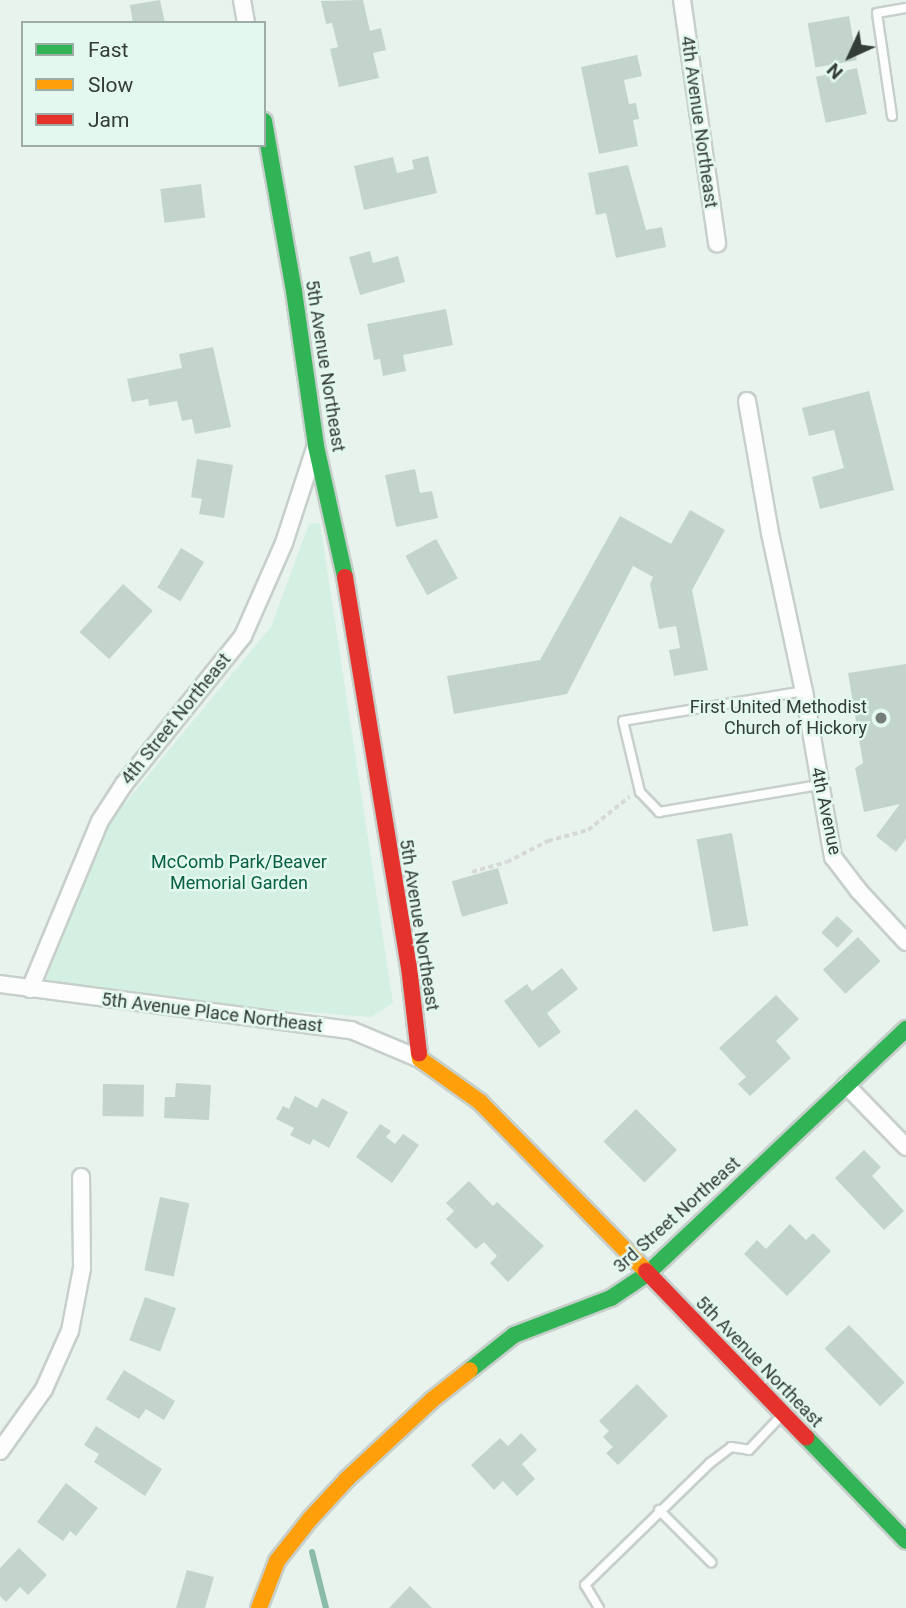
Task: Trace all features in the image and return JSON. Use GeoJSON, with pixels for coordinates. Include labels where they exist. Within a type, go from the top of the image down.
{"type":"FeatureCollection","features":[{"type":"Feature","properties":{"kind":"street"},"geometry":{"type":"LineString","coordinates":[[242,0],[246,21]]}},
{"type":"Feature","properties":{"kind":"street","name":"4th Avenue Northeast"},"geometry":{"type":"LineString","coordinates":[[682,0],[717,243]]}},
{"type":"Feature","properties":{"kind":"street","name":"5th Avenue Northeast"},"geometry":{"type":"LineString","coordinates":[[266,132],[294,291],[316,446],[335,522],[354,623],[379,798],[409,967],[420,1059],[480,1102],[906,1541]]}},
{"type":"Feature","properties":{"kind":"street","name":"4th Avenue"},"geometry":{"type":"LineString","coordinates":[[747,401],[770,533],[804,691],[833,856],[859,891],[906,942]]}},
{"type":"Feature","properties":{"kind":"street","name":"4th Street Northeast"},"geometry":{"type":"LineString","coordinates":[[30,989],[100,821],[124,784],[243,636],[284,543],[316,446]]}},
{"type":"Feature","properties":{"kind":"street","name":"5th Avenue Place Northeast"},"geometry":{"type":"LineString","coordinates":[[0,985],[351,1030],[420,1059]]}},
{"type":"Feature","properties":{"kind":"street","name":"3rd Street Northeast"},"geometry":{"type":"LineString","coordinates":[[259,1608],[277,1562],[310,1519],[347,1479],[432,1400],[514,1335],[611,1298],[647,1273],[906,1029]]}},
{"type":"Feature","properties":{"kind":"street"},"geometry":{"type":"LineString","coordinates":[[846,1085],[906,1147]]}},
{"type":"Feature","properties":{"kind":"street"},"geometry":{"type":"LineString","coordinates":[[0,1451],[44,1389],[70,1331],[82,1268],[81,1177]]}},
{"type":"Feature","properties":{"kind":"lane"},"geometry":{"type":"LineString","coordinates":[[892,116],[877,13],[906,8]]}},
{"type":"Feature","properties":{"kind":"lane"},"geometry":{"type":"LineString","coordinates":[[804,691],[622,721],[640,792],[659,812],[819,785]]}},
{"type":"Feature","properties":{"kind":"lane"},"geometry":{"type":"LineString","coordinates":[[599,1608],[585,1585],[659,1510],[731,1447],[749,1450],[783,1414]]}},
{"type":"Feature","properties":{"kind":"lane"},"geometry":{"type":"LineString","coordinates":[[659,1510],[711,1562]]}},
{"type":"Feature","properties":{"kind":"path"},"geometry":{"type":"LineString","coordinates":[[472,872],[507,862],[548,841],[588,830],[630,796]]}},
{"type":"Feature","properties":{"kind":"green space","name":"McComb Park/Beaver Memorial Garden"},"geometry":{"type":"Polygon","coordinates":[[[320,523],[393,1003],[371,1017],[41,991],[107,825],[271,627],[309,524],[320,523]]]}},
{"type":"Feature","properties":{"kind":"building"},"geometry":{"type":"Polygon","coordinates":[[[160,0],[165,21],[133,21],[130,5],[160,0]]]}},
{"type":"Feature","properties":{"kind":"building"},"geometry":{"type":"Polygon","coordinates":[[[363,0],[370,31],[381,28],[386,50],[373,53],[379,78],[339,87],[330,49],[338,47],[332,23],[326,24],[321,1],[363,0]]]}},
{"type":"Feature","properties":{"kind":"building"},"geometry":{"type":"Polygon","coordinates":[[[849,16],[857,60],[815,68],[808,23],[849,16]]]}},
{"type":"Feature","properties":{"kind":"building"},"geometry":{"type":"Polygon","coordinates":[[[637,55],[642,76],[624,80],[629,104],[636,103],[639,119],[633,120],[638,146],[599,154],[581,67],[637,55]]]}},
{"type":"Feature","properties":{"kind":"building"},"geometry":{"type":"Polygon","coordinates":[[[857,68],[867,114],[826,123],[816,77],[857,68]]]}},
{"type":"Feature","properties":{"kind":"building"},"geometry":{"type":"Polygon","coordinates":[[[428,156],[437,193],[364,210],[354,166],[393,157],[397,173],[414,169],[412,160],[428,156]]]}},
{"type":"Feature","properties":{"kind":"building"},"geometry":{"type":"Polygon","coordinates":[[[628,165],[646,230],[662,227],[666,247],[616,258],[606,213],[596,215],[588,173],[628,165]]]}},
{"type":"Feature","properties":{"kind":"building"},"geometry":{"type":"Polygon","coordinates":[[[201,184],[205,218],[164,223],[160,189],[201,184]]]}},
{"type":"Feature","properties":{"kind":"building"},"geometry":{"type":"Polygon","coordinates":[[[370,251],[373,263],[398,256],[405,282],[360,295],[349,257],[370,251]]]}},
{"type":"Feature","properties":{"kind":"building"},"geometry":{"type":"Polygon","coordinates":[[[446,309],[453,345],[403,355],[406,371],[383,376],[380,359],[374,360],[367,324],[446,309]]]}},
{"type":"Feature","properties":{"kind":"building"},"geometry":{"type":"Polygon","coordinates":[[[213,347],[231,427],[195,434],[192,419],[182,421],[177,401],[149,406],[148,399],[132,402],[127,379],[182,368],[179,354],[213,347]]]}},
{"type":"Feature","properties":{"kind":"building"},"geometry":{"type":"Polygon","coordinates":[[[869,391],[894,490],[820,509],[812,477],[844,468],[834,430],[809,436],[802,408],[869,391]]]}},
{"type":"Feature","properties":{"kind":"building"},"geometry":{"type":"Polygon","coordinates":[[[197,459],[233,465],[224,518],[199,514],[202,499],[191,497],[197,459]]]}},
{"type":"Feature","properties":{"kind":"building"},"geometry":{"type":"Polygon","coordinates":[[[415,469],[420,493],[432,491],[438,518],[396,527],[385,475],[415,469]]]}},
{"type":"Feature","properties":{"kind":"building"},"geometry":{"type":"Polygon","coordinates":[[[690,510],[725,530],[692,590],[708,670],[674,676],[669,650],[680,648],[676,626],[659,629],[650,584],[653,577],[633,566],[567,694],[454,714],[447,676],[540,660],[620,516],[671,544],[690,510]]]}},
{"type":"Feature","properties":{"kind":"building"},"geometry":{"type":"Polygon","coordinates":[[[436,539],[458,578],[427,595],[405,556],[436,539]]]}},
{"type":"Feature","properties":{"kind":"building"},"geometry":{"type":"Polygon","coordinates":[[[181,548],[204,562],[180,601],[157,587],[181,548]]]}},
{"type":"Feature","properties":{"kind":"building"},"geometry":{"type":"Polygon","coordinates":[[[123,584],[153,611],[109,659],[80,632],[123,584]]]}},
{"type":"Feature","properties":{"kind":"building","name":"First United Methodist Church of Hickory"},"geometry":{"type":"Polygon","coordinates":[[[906,664],[906,839],[896,852],[876,836],[900,804],[864,812],[855,768],[863,763],[848,673],[906,664]]]}},
{"type":"Feature","properties":{"kind":"building"},"geometry":{"type":"Polygon","coordinates":[[[732,833],[748,926],[713,932],[697,839],[732,833]]]}},
{"type":"Feature","properties":{"kind":"building"},"geometry":{"type":"Polygon","coordinates":[[[498,868],[508,904],[462,917],[452,881],[498,868]]]}},
{"type":"Feature","properties":{"kind":"building"},"geometry":{"type":"Polygon","coordinates":[[[837,916],[853,931],[837,948],[821,933],[837,916]]]}},
{"type":"Feature","properties":{"kind":"building"},"geometry":{"type":"Polygon","coordinates":[[[858,937],[881,961],[845,994],[823,970],[858,937]]]}},
{"type":"Feature","properties":{"kind":"building"},"geometry":{"type":"Polygon","coordinates":[[[562,968],[578,989],[547,1013],[561,1032],[539,1048],[504,1001],[527,984],[532,991],[562,968]]]}},
{"type":"Feature","properties":{"kind":"building"},"geometry":{"type":"Polygon","coordinates":[[[776,995],[799,1019],[776,1041],[791,1058],[750,1096],[738,1084],[746,1077],[719,1048],[776,995]]]}},
{"type":"Feature","properties":{"kind":"building"},"geometry":{"type":"Polygon","coordinates":[[[176,1083],[211,1085],[209,1120],[164,1118],[165,1097],[175,1097],[176,1083]]]}},
{"type":"Feature","properties":{"kind":"building"},"geometry":{"type":"Polygon","coordinates":[[[103,1084],[144,1085],[143,1117],[102,1116],[103,1084]]]}},
{"type":"Feature","properties":{"kind":"building"},"geometry":{"type":"Polygon","coordinates":[[[295,1096],[317,1108],[322,1098],[348,1112],[329,1148],[313,1139],[310,1145],[290,1135],[294,1128],[276,1119],[283,1106],[289,1109],[295,1096]]]}},
{"type":"Feature","properties":{"kind":"building"},"geometry":{"type":"Polygon","coordinates":[[[636,1109],[677,1150],[644,1183],[603,1142],[636,1109]]]}},
{"type":"Feature","properties":{"kind":"building"},"geometry":{"type":"Polygon","coordinates":[[[380,1124],[391,1131],[386,1137],[395,1144],[403,1134],[419,1145],[392,1183],[356,1157],[380,1124]]]}},
{"type":"Feature","properties":{"kind":"building"},"geometry":{"type":"Polygon","coordinates":[[[864,1150],[881,1167],[872,1176],[904,1211],[884,1230],[835,1178],[864,1150]]]}},
{"type":"Feature","properties":{"kind":"building"},"geometry":{"type":"Polygon","coordinates":[[[469,1181],[493,1206],[497,1202],[544,1246],[508,1282],[490,1263],[497,1256],[484,1242],[476,1249],[446,1219],[454,1211],[446,1203],[469,1181]]]}},
{"type":"Feature","properties":{"kind":"building"},"geometry":{"type":"Polygon","coordinates":[[[160,1197],[189,1203],[174,1277],[144,1270],[160,1197]]]}},
{"type":"Feature","properties":{"kind":"building"},"geometry":{"type":"Polygon","coordinates":[[[790,1224],[806,1240],[813,1233],[831,1251],[787,1296],[744,1254],[757,1240],[766,1249],[790,1224]]]}},
{"type":"Feature","properties":{"kind":"building"},"geometry":{"type":"Polygon","coordinates":[[[145,1297],[176,1308],[160,1352],[129,1340],[145,1297]]]}},
{"type":"Feature","properties":{"kind":"building"},"geometry":{"type":"Polygon","coordinates":[[[849,1325],[905,1383],[880,1406],[825,1349],[849,1325]]]}},
{"type":"Feature","properties":{"kind":"building"},"geometry":{"type":"Polygon","coordinates":[[[124,1370],[175,1401],[164,1420],[146,1409],[139,1419],[106,1399],[124,1370]]]}},
{"type":"Feature","properties":{"kind":"building"},"geometry":{"type":"Polygon","coordinates":[[[637,1384],[668,1416],[618,1465],[606,1453],[613,1447],[603,1437],[609,1431],[599,1421],[637,1384]]]}},
{"type":"Feature","properties":{"kind":"building"},"geometry":{"type":"Polygon","coordinates":[[[96,1426],[162,1469],[145,1496],[94,1462],[99,1454],[84,1445],[96,1426]]]}},
{"type":"Feature","properties":{"kind":"building"},"geometry":{"type":"Polygon","coordinates":[[[521,1433],[537,1450],[522,1464],[535,1479],[517,1496],[503,1481],[494,1490],[471,1465],[500,1438],[508,1446],[521,1433]]]}},
{"type":"Feature","properties":{"kind":"building"},"geometry":{"type":"Polygon","coordinates":[[[66,1483],[98,1508],[76,1536],[70,1531],[63,1541],[37,1522],[66,1483]]]}},
{"type":"Feature","properties":{"kind":"building"},"geometry":{"type":"Polygon","coordinates":[[[19,1548],[47,1575],[28,1595],[20,1587],[6,1602],[0,1596],[0,1568],[19,1548]]]}},
{"type":"Feature","properties":{"kind":"building"},"geometry":{"type":"Polygon","coordinates":[[[187,1570],[214,1577],[205,1608],[176,1608],[187,1570]]]}},
{"type":"Feature","properties":{"kind":"building"},"geometry":{"type":"Polygon","coordinates":[[[410,1586],[432,1608],[389,1608],[410,1586]]]}},
{"type":"Feature","properties":{"kind":"waterway"},"geometry":{"type":"LineString","coordinates":[[312,1552],[326,1608]]}},
{"type":"Feature","properties":{"kind":"traffic: fast"},"geometry":{"type":"LineString","coordinates":[[266,132],[294,291],[316,446],[345,577]]}},
{"type":"Feature","properties":{"kind":"traffic: fast"},"geometry":{"type":"LineString","coordinates":[[470,1370],[514,1335],[611,1298],[647,1274],[906,1029]]}},
{"type":"Feature","properties":{"kind":"traffic: fast"},"geometry":{"type":"LineString","coordinates":[[806,1437],[906,1541]]}},
{"type":"Feature","properties":{"kind":"traffic: slow"},"geometry":{"type":"LineString","coordinates":[[419,1053],[420,1059],[480,1102],[646,1271]]}},
{"type":"Feature","properties":{"kind":"traffic: slow"},"geometry":{"type":"LineString","coordinates":[[259,1608],[277,1561],[310,1519],[347,1479],[432,1400],[470,1370]]}},
{"type":"Feature","properties":{"kind":"traffic: jam"},"geometry":{"type":"LineString","coordinates":[[345,577],[409,967],[419,1053]]}},
{"type":"Feature","properties":{"kind":"traffic: jam"},"geometry":{"type":"LineString","coordinates":[[646,1271],[806,1437]]}},
{"type":"Feature","properties":{"kind":"place","name":"First United Methodist Church of Hickory"},"geometry":{"type":"Point","coordinates":[881,718]}}]}
